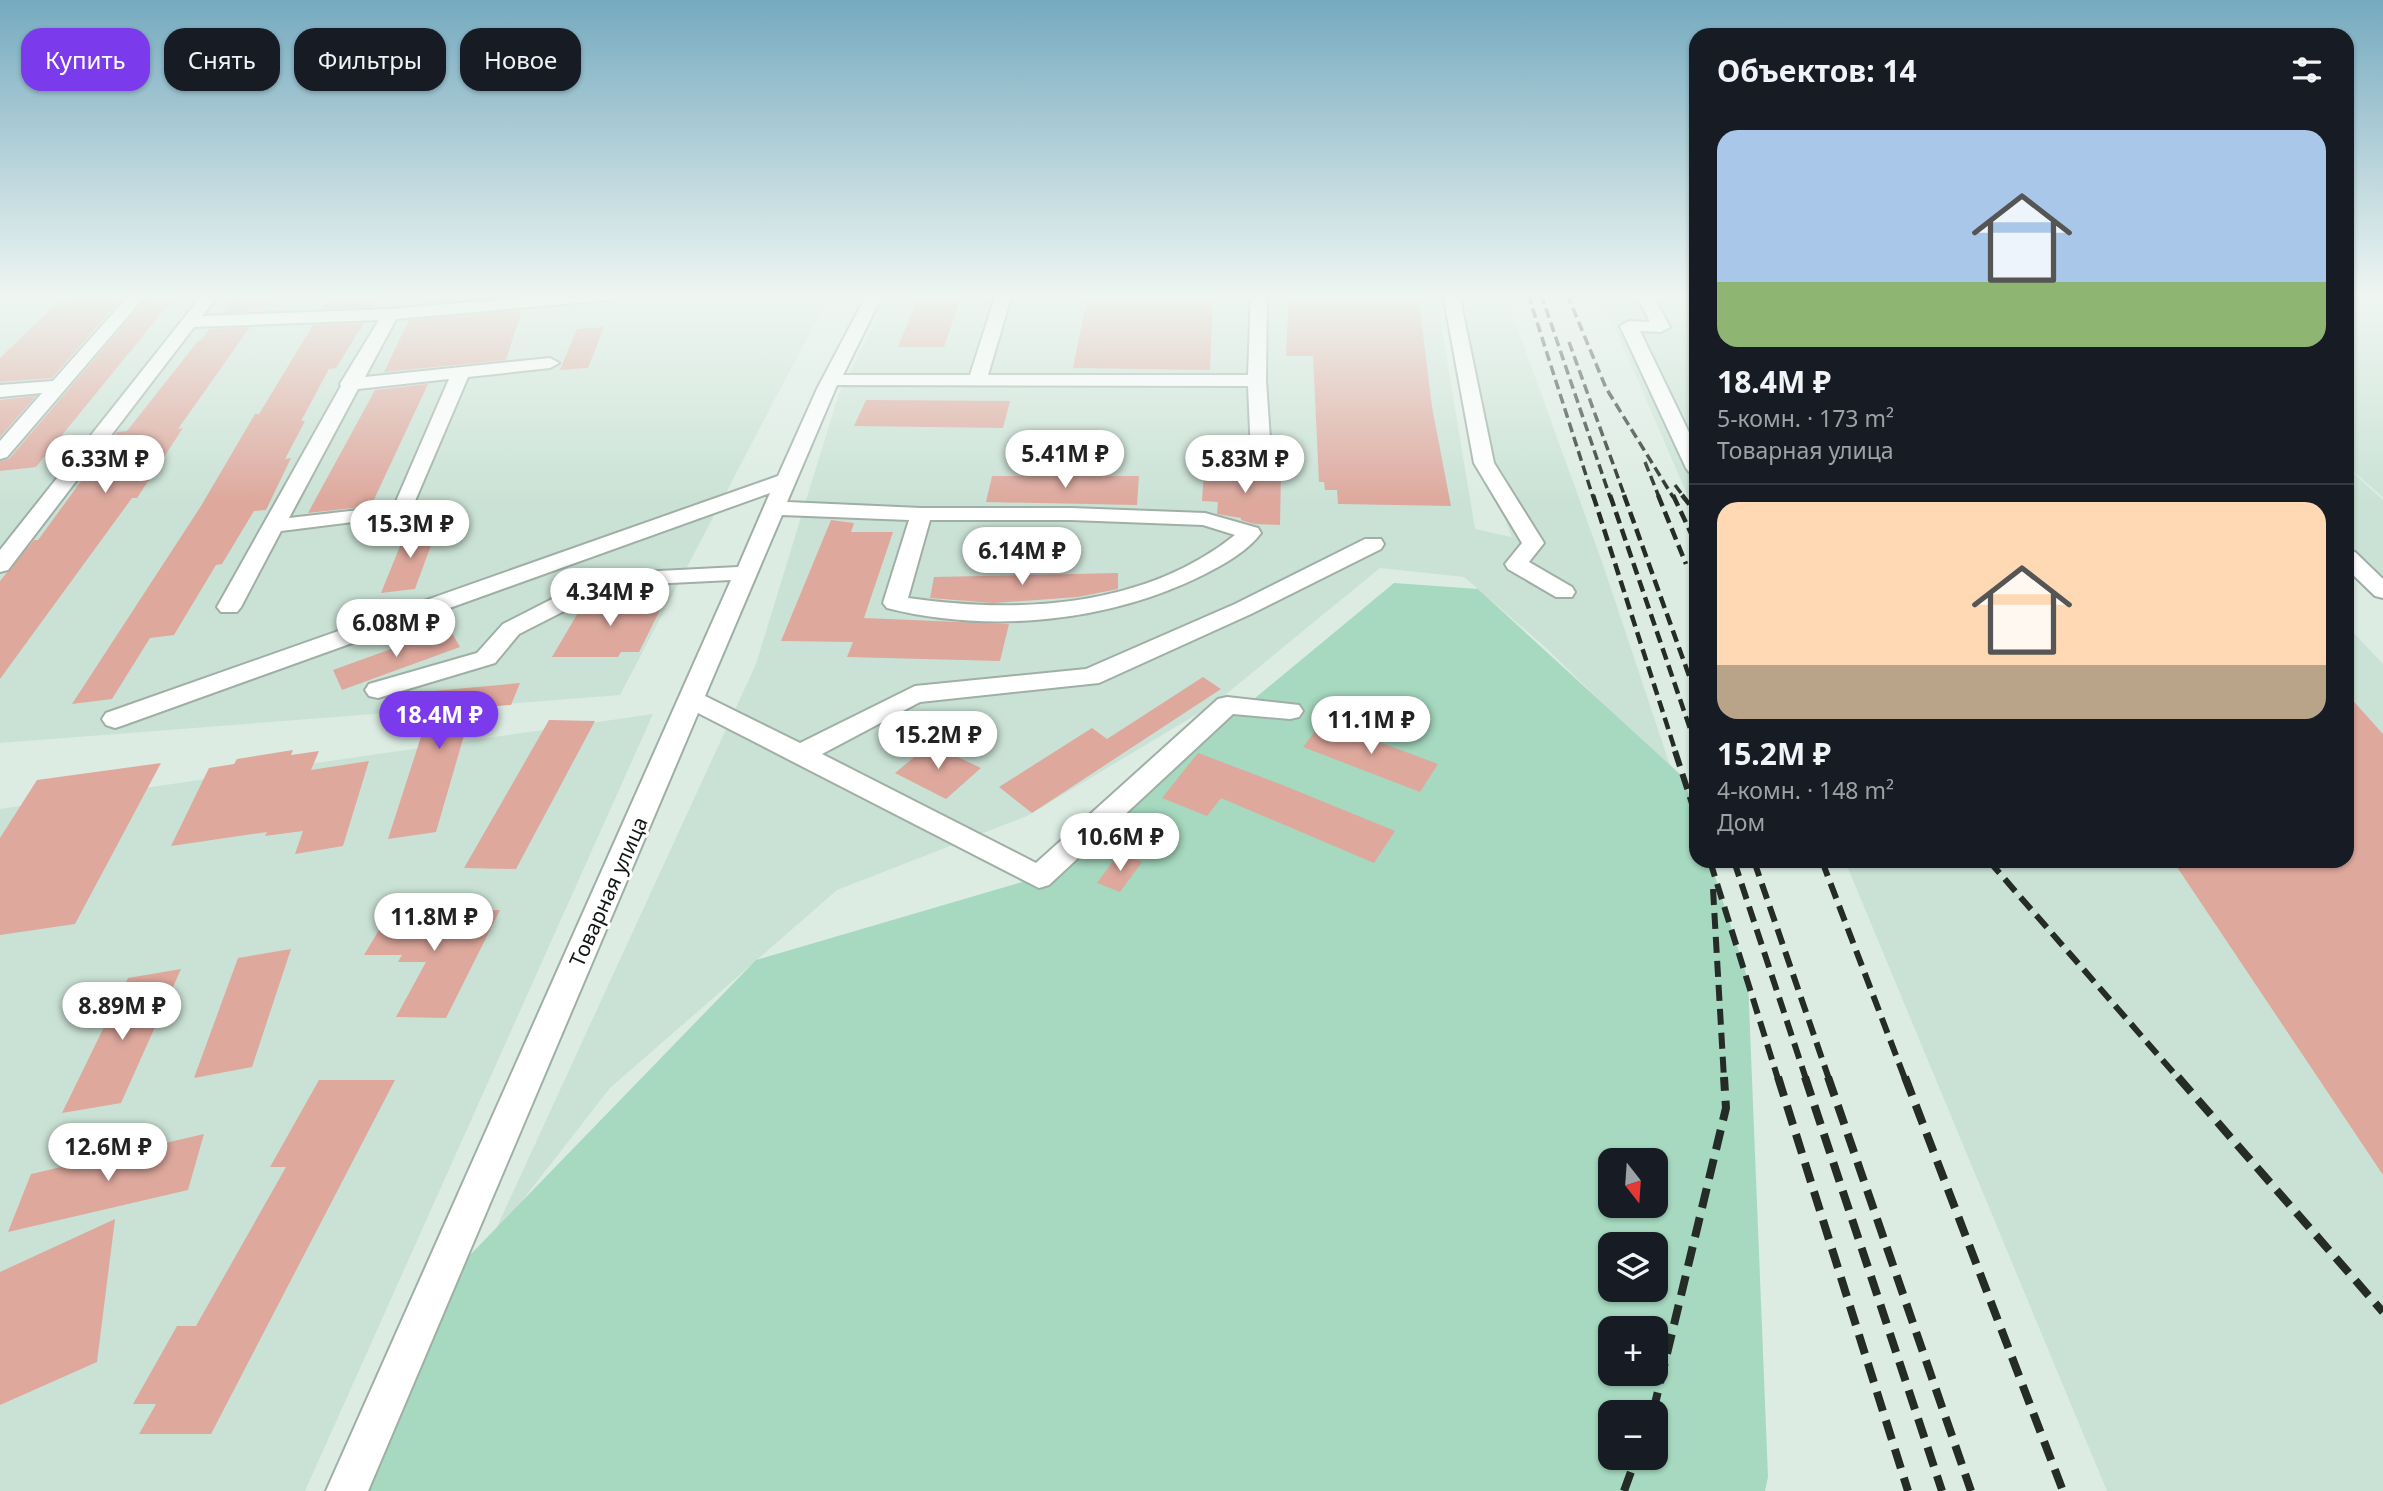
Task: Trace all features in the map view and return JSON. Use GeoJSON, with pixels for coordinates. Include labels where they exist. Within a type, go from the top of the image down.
{"type":"FeatureCollection","features":[{"type":"Feature","properties":{"kind":"street"},"geometry":{"type":"LineString","coordinates":[[0,453],[78,364]]}},
{"type":"Feature","properties":{"kind":"street"},"geometry":{"type":"LineString","coordinates":[[0,565],[156,364]]}},
{"type":"Feature","properties":{"kind":"street"},"geometry":{"type":"LineString","coordinates":[[349,384],[544,364]]}},
{"type":"Feature","properties":{"kind":"street","name":"Товарная улица"},"geometry":{"type":"LineString","coordinates":[[347,1491],[839,364]]}},
{"type":"Feature","properties":{"kind":"street"},"geometry":{"type":"LineString","coordinates":[[977,380],[982,364]]}},
{"type":"Feature","properties":{"kind":"street"},"geometry":{"type":"LineString","coordinates":[[1257,364],[1261,453]]}},
{"type":"Feature","properties":{"kind":"street"},"geometry":{"type":"LineString","coordinates":[[1465,364],[1484,463],[1533,543],[1516,564],[1564,592]]}},
{"type":"Feature","properties":{"kind":"street"},"geometry":{"type":"LineString","coordinates":[[1647,364],[1689,453]]}},
{"type":"Feature","properties":{"kind":"street"},"geometry":{"type":"LineString","coordinates":[[273,526],[402,510],[461,372]]}},
{"type":"Feature","properties":{"kind":"street"},"geometry":{"type":"LineString","coordinates":[[831,380],[1257,381]]}},
{"type":"Feature","properties":{"kind":"street"},"geometry":{"type":"LineString","coordinates":[[0,391],[59,386]]}},
{"type":"Feature","properties":{"kind":"street"},"geometry":{"type":"LineString","coordinates":[[115,719],[787,480]]}},
{"type":"Feature","properties":{"kind":"street"},"geometry":{"type":"LineString","coordinates":[[775,508],[921,514],[1071,514],[1205,519],[1250,533],[1234,549],[1189,574],[1118,601],[1048,612],[939,611],[895,603],[921,514]]}},
{"type":"Feature","properties":{"kind":"street"},"geometry":{"type":"LineString","coordinates":[[799,755],[915,694],[1090,677],[1243,609],[1373,544]]}},
{"type":"Feature","properties":{"kind":"street"},"geometry":{"type":"LineString","coordinates":[[2354,564],[2383,592]]}},
{"type":"Feature","properties":{"kind":"street"},"geometry":{"type":"LineString","coordinates":[[378,690],[486,658],[510,629],[566,601],[627,578],[748,573]]}},
{"type":"Feature","properties":{"kind":"street"},"geometry":{"type":"LineString","coordinates":[[693,700],[1038,877],[1227,705],[1290,711]]}},
{"type":"Feature","properties":{"kind":"lane"},"geometry":{"type":"LineString","coordinates":[[229,607],[361,364]]}},
{"type":"Feature","properties":{"kind":"shaded area"},"geometry":{"type":"Polygon","coordinates":[[[0,364],[794,364],[620,695],[0,743],[0,364]]]}},
{"type":"Feature","properties":{"kind":"shaded area"},"geometry":{"type":"Polygon","coordinates":[[[854,364],[1448,364],[1475,529],[1512,537],[1488,478],[1462,364],[1530,364],[1601,559],[1672,771],[1545,647],[1464,577],[1380,568],[1214,704],[1027,816],[837,890],[610,1088],[490,1242],[756,664],[839,393],[854,364]]]}},
{"type":"Feature","properties":{"kind":"shaded area"},"geometry":{"type":"Polygon","coordinates":[[[1630,364],[1689,364],[1689,499],[1630,364]]]}},
{"type":"Feature","properties":{"kind":"shaded area"},"geometry":{"type":"Polygon","coordinates":[[[2354,364],[2383,364],[2383,497],[2354,472],[2354,364]]]}},
{"type":"Feature","properties":{"kind":"shaded area"},"geometry":{"type":"Polygon","coordinates":[[[2354,473],[2383,500],[2383,590],[2354,563],[2354,473]]]}},
{"type":"Feature","properties":{"kind":"shaded area"},"geometry":{"type":"Polygon","coordinates":[[[2354,633],[2383,664],[2383,1491],[2107,1491],[1848,868],[2354,868],[2354,633]]]}},
{"type":"Feature","properties":{"kind":"shaded area"},"geometry":{"type":"Polygon","coordinates":[[[653,714],[305,1491],[0,1491],[0,809],[653,714]]]}},
{"type":"Feature","properties":{"kind":"green space"},"geometry":{"type":"Polygon","coordinates":[[[1394,583],[1478,589],[1683,777],[1689,795],[1689,868],[1712,868],[1748,980],[1768,1477],[1765,1491],[347,1491],[435,1291],[756,960],[1039,877],[1394,583]]]}},
{"type":"Feature","properties":{"kind":"building"},"geometry":{"type":"Polygon","coordinates":[[[0,364],[65,364],[52,378],[0,382],[0,364]]]}},
{"type":"Feature","properties":{"kind":"building"},"geometry":{"type":"Polygon","coordinates":[[[91,364],[120,364],[36,467],[0,471],[0,461],[9,459],[91,364]]]}},
{"type":"Feature","properties":{"kind":"building"},"geometry":{"type":"Polygon","coordinates":[[[180,364],[224,364],[178,429],[183,428],[137,498],[132,498],[0,679],[0,581],[34,540],[38,540],[117,432],[127,431],[180,364]]]}},
{"type":"Feature","properties":{"kind":"building"},"geometry":{"type":"Polygon","coordinates":[[[290,364],[339,364],[336,368],[329,369],[301,421],[305,421],[285,459],[291,458],[266,510],[254,511],[222,564],[216,565],[174,635],[150,638],[112,699],[72,704],[201,506],[255,414],[259,414],[290,364]]]}},
{"type":"Feature","properties":{"kind":"building"},"geometry":{"type":"Polygon","coordinates":[[[388,364],[470,364],[384,372],[388,364]]]}},
{"type":"Feature","properties":{"kind":"building"},"geometry":{"type":"Polygon","coordinates":[[[563,364],[590,364],[588,368],[560,370],[563,364]]]}},
{"type":"Feature","properties":{"kind":"building"},"geometry":{"type":"Polygon","coordinates":[[[1074,364],[1210,364],[1210,370],[1073,368],[1074,364]]]}},
{"type":"Feature","properties":{"kind":"building"},"geometry":{"type":"Polygon","coordinates":[[[1313,364],[1427,364],[1451,506],[1338,504],[1337,490],[1325,490],[1324,482],[1319,482],[1313,364]]]}},
{"type":"Feature","properties":{"kind":"building"},"geometry":{"type":"Polygon","coordinates":[[[428,384],[371,506],[308,513],[375,390],[428,384]]]}},
{"type":"Feature","properties":{"kind":"building"},"geometry":{"type":"Polygon","coordinates":[[[36,396],[0,437],[0,400],[36,396]]]}},
{"type":"Feature","properties":{"kind":"building"},"geometry":{"type":"Polygon","coordinates":[[[866,400],[1010,401],[1003,428],[854,426],[866,400]]]}},
{"type":"Feature","properties":{"kind":"building"},"geometry":{"type":"Polygon","coordinates":[[[1204,471],[1281,473],[1280,525],[1254,524],[1241,518],[1217,514],[1218,502],[1202,501],[1204,471]]]}},
{"type":"Feature","properties":{"kind":"building"},"geometry":{"type":"Polygon","coordinates":[[[992,476],[1139,476],[1137,505],[986,502],[992,476]]]}},
{"type":"Feature","properties":{"kind":"building"},"geometry":{"type":"Polygon","coordinates":[[[831,520],[854,523],[851,532],[893,532],[864,618],[1009,624],[1000,661],[847,657],[853,642],[781,641],[831,520]]]}},
{"type":"Feature","properties":{"kind":"building"},"geometry":{"type":"Polygon","coordinates":[[[438,526],[415,589],[381,593],[407,529],[438,526]]]}},
{"type":"Feature","properties":{"kind":"building"},"geometry":{"type":"Polygon","coordinates":[[[1118,573],[1118,589],[1078,597],[993,603],[930,598],[934,577],[1118,573]]]}},
{"type":"Feature","properties":{"kind":"building"},"geometry":{"type":"Polygon","coordinates":[[[602,598],[666,598],[639,652],[621,652],[618,657],[552,657],[582,606],[602,598]]]}},
{"type":"Feature","properties":{"kind":"building"},"geometry":{"type":"Polygon","coordinates":[[[449,628],[460,647],[342,690],[333,670],[449,628]]]}},
{"type":"Feature","properties":{"kind":"building"},"geometry":{"type":"Polygon","coordinates":[[[1203,677],[1221,689],[1032,813],[999,787],[1092,728],[1107,739],[1203,677]]]}},
{"type":"Feature","properties":{"kind":"building"},"geometry":{"type":"Polygon","coordinates":[[[520,683],[511,705],[472,708],[436,832],[388,839],[429,712],[391,715],[401,694],[520,683]]]}},
{"type":"Feature","properties":{"kind":"building"},"geometry":{"type":"Polygon","coordinates":[[[2354,702],[2383,734],[2383,1175],[2178,868],[2354,868],[2354,702]]]}},
{"type":"Feature","properties":{"kind":"building"},"geometry":{"type":"Polygon","coordinates":[[[549,720],[595,721],[516,869],[464,868],[549,720]]]}},
{"type":"Feature","properties":{"kind":"building"},"geometry":{"type":"Polygon","coordinates":[[[1323,721],[1438,764],[1420,792],[1303,747],[1323,721]]]}},
{"type":"Feature","properties":{"kind":"building"},"geometry":{"type":"Polygon","coordinates":[[[930,744],[981,768],[946,799],[895,773],[930,744]]]}},
{"type":"Feature","properties":{"kind":"building"},"geometry":{"type":"Polygon","coordinates":[[[293,750],[291,755],[319,751],[311,770],[369,761],[343,846],[295,854],[303,831],[265,836],[267,832],[171,846],[209,768],[234,764],[237,759],[293,750]]]}},
{"type":"Feature","properties":{"kind":"building"},"geometry":{"type":"Polygon","coordinates":[[[1198,753],[1395,831],[1374,863],[1221,798],[1207,816],[1162,798],[1198,753]]]}},
{"type":"Feature","properties":{"kind":"building"},"geometry":{"type":"Polygon","coordinates":[[[161,763],[75,924],[0,935],[0,838],[37,780],[161,763]]]}},
{"type":"Feature","properties":{"kind":"building"},"geometry":{"type":"Polygon","coordinates":[[[1119,853],[1142,862],[1120,892],[1097,883],[1119,853]]]}},
{"type":"Feature","properties":{"kind":"building"},"geometry":{"type":"Polygon","coordinates":[[[391,910],[500,910],[446,1018],[396,1017],[426,962],[398,962],[402,955],[364,955],[391,910]]]}},
{"type":"Feature","properties":{"kind":"building"},"geometry":{"type":"Polygon","coordinates":[[[291,949],[252,1067],[194,1078],[238,958],[291,949]]]}},
{"type":"Feature","properties":{"kind":"building"},"geometry":{"type":"Polygon","coordinates":[[[181,969],[121,1103],[62,1113],[128,978],[181,969]]]}},
{"type":"Feature","properties":{"kind":"building"},"geometry":{"type":"Polygon","coordinates":[[[319,1080],[395,1080],[211,1434],[139,1434],[156,1404],[133,1404],[177,1326],[196,1326],[286,1167],[270,1167],[319,1080]]]}},
{"type":"Feature","properties":{"kind":"building"},"geometry":{"type":"Polygon","coordinates":[[[204,1134],[188,1190],[8,1232],[31,1174],[204,1134]]]}},
{"type":"Feature","properties":{"kind":"building"},"geometry":{"type":"Polygon","coordinates":[[[115,1219],[97,1362],[0,1405],[0,1272],[115,1219]]]}},
{"type":"Feature","properties":{"kind":"railway"},"geometry":{"type":"LineString","coordinates":[[1550,364],[1593,497]]}},
{"type":"Feature","properties":{"kind":"railway"},"geometry":{"type":"LineString","coordinates":[[1565,364],[1610,497]]}},
{"type":"Feature","properties":{"kind":"railway"},"geometry":{"type":"LineString","coordinates":[[1577,364],[1625,497]]}},
{"type":"Feature","properties":{"kind":"railway"},"geometry":{"type":"LineString","coordinates":[[1596,364],[1606,388],[1673,497]]}},
{"type":"Feature","properties":{"kind":"railway"},"geometry":{"type":"LineString","coordinates":[[1645,462],[1659,497]]}},
{"type":"Feature","properties":{"kind":"railway"},"geometry":{"type":"LineString","coordinates":[[1675,485],[1684,497]]}},
{"type":"Feature","properties":{"kind":"railway"},"geometry":{"type":"LineString","coordinates":[[1593,495],[1676,753]]}},
{"type":"Feature","properties":{"kind":"railway"},"geometry":{"type":"LineString","coordinates":[[1610,495],[1689,726]]}},
{"type":"Feature","properties":{"kind":"railway"},"geometry":{"type":"LineString","coordinates":[[1624,495],[1689,676]]}},
{"type":"Feature","properties":{"kind":"railway"},"geometry":{"type":"LineString","coordinates":[[1658,495],[1686,564]]}},
{"type":"Feature","properties":{"kind":"railway"},"geometry":{"type":"LineString","coordinates":[[1673,495],[1689,529]]}},
{"type":"Feature","properties":{"kind":"railway"},"geometry":{"type":"LineString","coordinates":[[1682,495],[1689,504]]}},
{"type":"Feature","properties":{"kind":"railway"},"geometry":{"type":"LineString","coordinates":[[1675,751],[1689,794]]}},
{"type":"Feature","properties":{"kind":"railway"},"geometry":{"type":"LineString","coordinates":[[1712,868],[1778,1079]]}},
{"type":"Feature","properties":{"kind":"railway"},"geometry":{"type":"LineString","coordinates":[[1736,868],[1806,1079]]}},
{"type":"Feature","properties":{"kind":"railway"},"geometry":{"type":"LineString","coordinates":[[1756,868],[1829,1079]]}},
{"type":"Feature","properties":{"kind":"railway"},"geometry":{"type":"LineString","coordinates":[[1825,868],[1905,1079]]}},
{"type":"Feature","properties":{"kind":"railway"},"geometry":{"type":"LineString","coordinates":[[1995,868],[2179,1079]]}},
{"type":"Feature","properties":{"kind":"railway"},"geometry":{"type":"LineString","coordinates":[[1713,889],[1724,1079]]}},
{"type":"Feature","properties":{"kind":"railway"},"geometry":{"type":"LineString","coordinates":[[1656,1400],[1726,1108],[1724,1077]]}},
{"type":"Feature","properties":{"kind":"railway"},"geometry":{"type":"LineString","coordinates":[[1778,1077],[1908,1491]]}},
{"type":"Feature","properties":{"kind":"railway"},"geometry":{"type":"LineString","coordinates":[[1805,1077],[1942,1491]]}},
{"type":"Feature","properties":{"kind":"railway"},"geometry":{"type":"LineString","coordinates":[[1828,1077],[1971,1491]]}},
{"type":"Feature","properties":{"kind":"railway"},"geometry":{"type":"LineString","coordinates":[[1905,1077],[2063,1491]]}},
{"type":"Feature","properties":{"kind":"railway"},"geometry":{"type":"LineString","coordinates":[[2178,1077],[2383,1312]]}},
{"type":"Feature","properties":{"kind":"railway"},"geometry":{"type":"LineString","coordinates":[[1624,1491],[1632,1470]]}}]}
